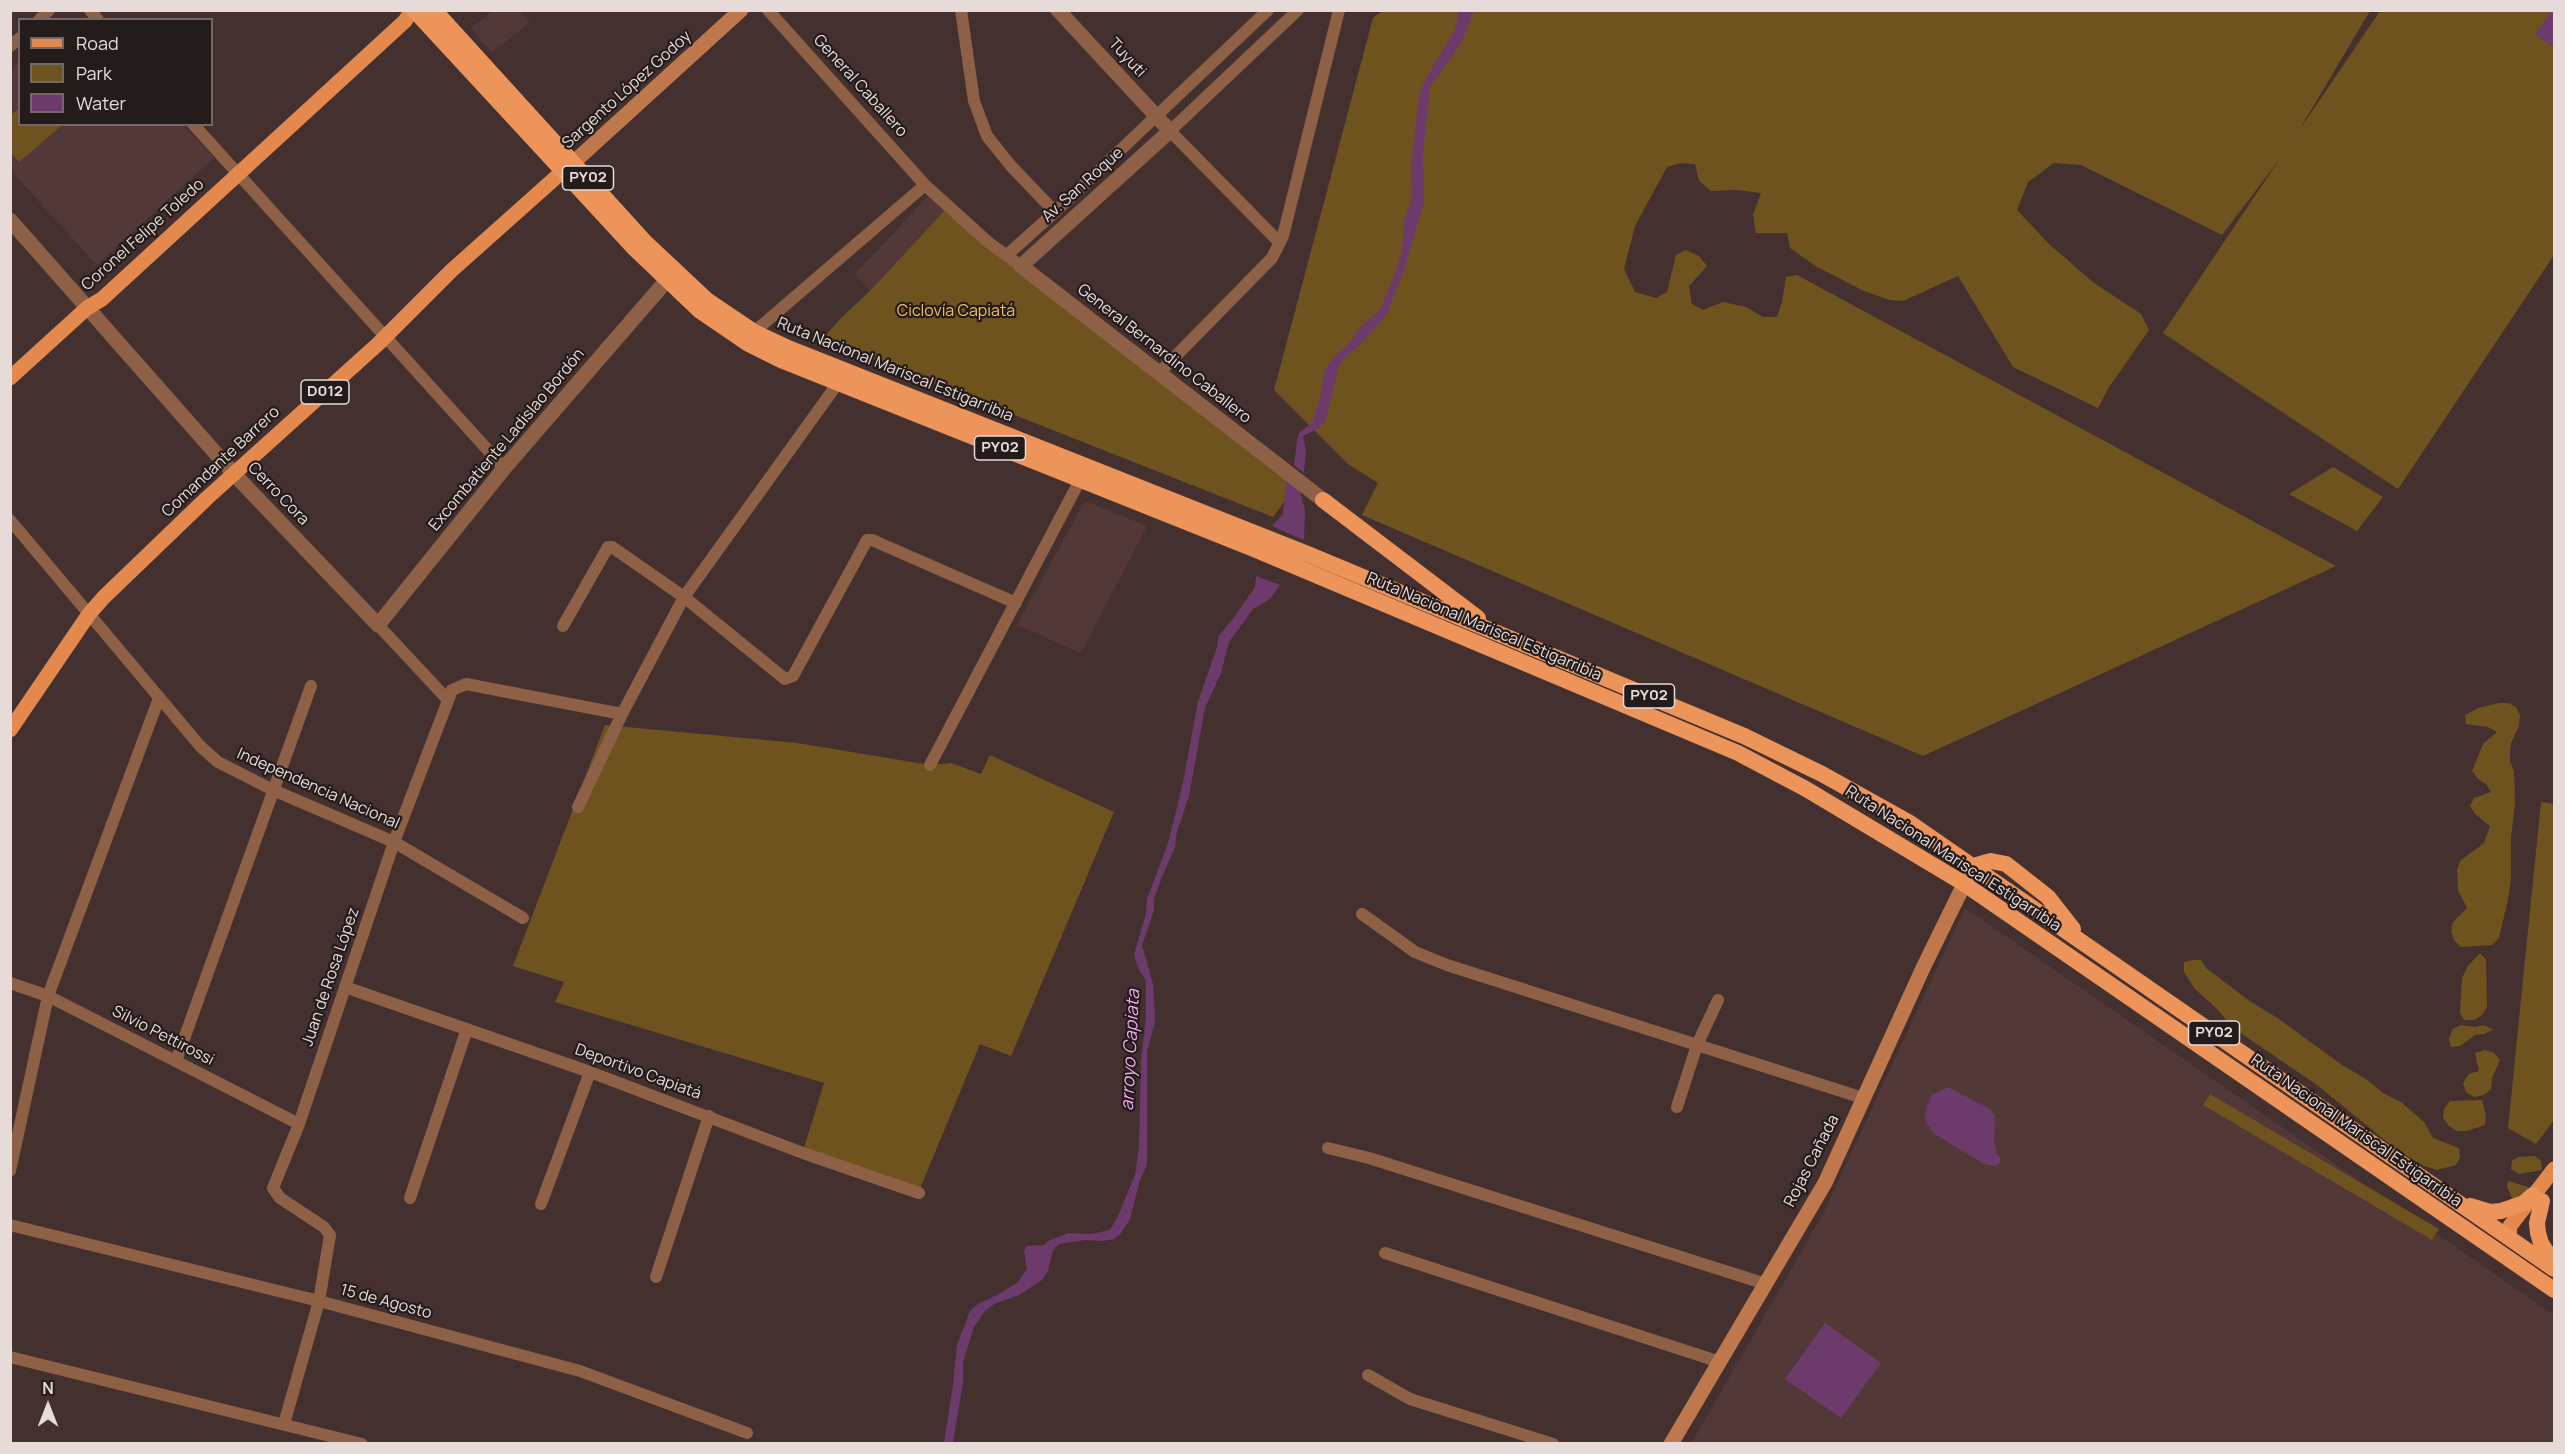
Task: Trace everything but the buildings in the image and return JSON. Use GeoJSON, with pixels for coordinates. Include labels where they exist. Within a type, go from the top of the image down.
{"type":"FeatureCollection","features":[{"type":"Feature","properties":{"kind":"highway","name":"Ruta Nacional Mariscal Estigarribia"},"geometry":{"type":"LineString","coordinates":[[412,10],[676,272],[708,301],[754,332],[797,352],[1307,562],[1738,753],[1830,801],[1963,883],[2554,1290]]}},
{"type":"Feature","properties":{"kind":"highway","name":"Ruta Nacional Mariscal Estigarribia"},"geometry":{"type":"LineString","coordinates":[[434,10],[667,280],[700,310],[747,343],[781,360],[1080,480],[1258,542]]}},
{"type":"Feature","properties":{"kind":"highway"},"geometry":{"type":"LineString","coordinates":[[1323,500],[1470,614],[1503,635]]}},
{"type":"Feature","properties":{"kind":"highway","name":"Ruta Nacional Mariscal Estigarribia"},"geometry":{"type":"LineString","coordinates":[[1307,562],[1503,635],[1744,735],[1822,774],[1910,823],[2554,1269]]}},
{"type":"Feature","properties":{"kind":"highway"},"geometry":{"type":"LineString","coordinates":[[2364,1158],[2394,1172],[2472,1227],[2485,1233],[2507,1235],[2512,1251],[2519,1259],[2554,1283]]}},
{"type":"Feature","properties":{"kind":"highway"},"geometry":{"type":"LineString","coordinates":[[2455,1201],[2477,1209],[2500,1211],[2524,1203],[2538,1195]]}},
{"type":"Feature","properties":{"kind":"highway"},"geometry":{"type":"LineString","coordinates":[[2538,1195],[2538,1233],[2541,1243],[2554,1264]]}},
{"type":"Feature","properties":{"kind":"main road","name":"Coronel Felipe Toledo"},"geometry":{"type":"LineString","coordinates":[[10,378],[87,308],[102,299],[235,170],[405,21],[412,10]]}},
{"type":"Feature","properties":{"kind":"main road","name":"Sargento López Godoy"},"geometry":{"type":"LineString","coordinates":[[568,167],[741,10]]}},
{"type":"Feature","properties":{"kind":"main road","name":"Comandante Barrero"},"geometry":{"type":"LineString","coordinates":[[10,730],[89,614],[104,597],[234,474],[385,337],[451,271],[568,167]]}},
{"type":"Feature","properties":{"kind":"main road","name":"Rojas Cañada"},"geometry":{"type":"LineString","coordinates":[[1671,1443],[1825,1183],[1963,883],[1973,866]]}},
{"type":"Feature","properties":{"kind":"main road"},"geometry":{"type":"LineString","coordinates":[[2507,1235],[2510,1226],[2538,1195],[2554,1169]]}},
{"type":"Feature","properties":{"kind":"main road"},"geometry":{"type":"LineString","coordinates":[[2538,1195],[2554,1184]]}},
{"type":"Feature","properties":{"kind":"street","name":"General Caballero"},"geometry":{"type":"LineString","coordinates":[[768,10],[926,185],[988,243],[1021,266]]}},
{"type":"Feature","properties":{"kind":"street"},"geometry":{"type":"LineString","coordinates":[[961,10],[974,100],[987,136],[1011,166],[1055,212]]}},
{"type":"Feature","properties":{"kind":"street","name":"Tuyuti"},"geometry":{"type":"LineString","coordinates":[[1058,10],[1170,131]]}},
{"type":"Feature","properties":{"kind":"street"},"geometry":{"type":"LineString","coordinates":[[1007,255],[1268,10]]}},
{"type":"Feature","properties":{"kind":"street"},"geometry":{"type":"LineString","coordinates":[[1280,243],[1170,131],[1298,10]]}},
{"type":"Feature","properties":{"kind":"street"},"geometry":{"type":"LineString","coordinates":[[1160,372],[1272,258],[1280,243],[1339,10]]}},
{"type":"Feature","properties":{"kind":"street"},"geometry":{"type":"LineString","coordinates":[[195,126],[504,468]]}},
{"type":"Feature","properties":{"kind":"street","name":"Av. San Roque"},"geometry":{"type":"LineString","coordinates":[[1021,266],[1170,131]]}},
{"type":"Feature","properties":{"kind":"street"},"geometry":{"type":"LineString","coordinates":[[754,332],[926,185]]}},
{"type":"Feature","properties":{"kind":"street","name":"Cerro Cora"},"geometry":{"type":"LineString","coordinates":[[10,220],[234,474],[448,700]]}},
{"type":"Feature","properties":{"kind":"street","name":"General Bernardino Caballero"},"geometry":{"type":"LineString","coordinates":[[1021,266],[1323,500]]}},
{"type":"Feature","properties":{"kind":"street","name":"Excombatiente Ladislao Bordón"},"geometry":{"type":"LineString","coordinates":[[378,625],[504,468],[667,280]]}},
{"type":"Feature","properties":{"kind":"street"},"geometry":{"type":"LineString","coordinates":[[578,807],[622,714],[684,597],[838,383]]}},
{"type":"Feature","properties":{"kind":"street"},"geometry":{"type":"LineString","coordinates":[[930,765],[1080,480]]}},
{"type":"Feature","properties":{"kind":"street","name":"Independencia Nacional"},"geometry":{"type":"LineString","coordinates":[[10,520],[200,746],[218,762],[273,790],[394,842],[523,918]]}},
{"type":"Feature","properties":{"kind":"street"},"geometry":{"type":"LineString","coordinates":[[563,626],[608,547],[612,547],[684,597],[784,679],[793,676],[867,540],[872,540],[1016,603]]}},
{"type":"Feature","properties":{"kind":"street"},"geometry":{"type":"LineString","coordinates":[[448,700],[452,690],[466,684],[622,714]]}},
{"type":"Feature","properties":{"kind":"street"},"geometry":{"type":"LineString","coordinates":[[176,1061],[311,686]]}},
{"type":"Feature","properties":{"kind":"street"},"geometry":{"type":"LineString","coordinates":[[10,1171],[15,1129],[48,996],[159,698]]}},
{"type":"Feature","properties":{"kind":"street","name":"Juan de Rosa López"},"geometry":{"type":"LineString","coordinates":[[319,1301],[330,1234],[324,1227],[280,1198],[273,1188],[299,1124],[394,842],[448,700]]}},
{"type":"Feature","properties":{"kind":"street"},"geometry":{"type":"LineString","coordinates":[[1362,914],[1415,952],[1447,965],[1863,1098]]}},
{"type":"Feature","properties":{"kind":"street","name":"Silvio Pettirossi"},"geometry":{"type":"LineString","coordinates":[[10,983],[48,996],[299,1124]]}},
{"type":"Feature","properties":{"kind":"street","name":"Deportivo Capiatá"},"geometry":{"type":"LineString","coordinates":[[345,987],[590,1072],[803,1153],[919,1193]]}},
{"type":"Feature","properties":{"kind":"street"},"geometry":{"type":"LineString","coordinates":[[1677,1107],[1696,1045],[1718,999]]}},
{"type":"Feature","properties":{"kind":"street"},"geometry":{"type":"LineString","coordinates":[[410,1198],[467,1029]]}},
{"type":"Feature","properties":{"kind":"street"},"geometry":{"type":"LineString","coordinates":[[541,1204],[590,1072]]}},
{"type":"Feature","properties":{"kind":"street"},"geometry":{"type":"LineString","coordinates":[[656,1277],[709,1116]]}},
{"type":"Feature","properties":{"kind":"street"},"geometry":{"type":"LineString","coordinates":[[1328,1148],[1370,1158],[1766,1284]]}},
{"type":"Feature","properties":{"kind":"street","name":"15 de Agosto"},"geometry":{"type":"LineString","coordinates":[[10,1225],[319,1301],[580,1371],[747,1433]]}},
{"type":"Feature","properties":{"kind":"street"},"geometry":{"type":"LineString","coordinates":[[1385,1253],[1720,1362]]}},
{"type":"Feature","properties":{"kind":"street"},"geometry":{"type":"LineString","coordinates":[[284,1424],[319,1301]]}},
{"type":"Feature","properties":{"kind":"street"},"geometry":{"type":"LineString","coordinates":[[10,1357],[362,1443]]}},
{"type":"Feature","properties":{"kind":"street"},"geometry":{"type":"LineString","coordinates":[[1368,1375],[1410,1400],[1553,1443]]}},
{"type":"Feature","properties":{"kind":"shaded area"},"geometry":{"type":"Polygon","coordinates":[[[493,11],[520,11],[530,22],[492,53],[471,28],[493,11]]]}},
{"type":"Feature","properties":{"kind":"shaded area"},"geometry":{"type":"Polygon","coordinates":[[[18,61],[18,126],[184,126],[214,158],[97,265],[11,171],[11,69],[18,61]]]}},
{"type":"Feature","properties":{"kind":"shaded area"},"geometry":{"type":"Polygon","coordinates":[[[929,195],[945,210],[870,291],[855,274],[929,195]]]}},
{"type":"Feature","properties":{"kind":"shaded area"},"geometry":{"type":"Polygon","coordinates":[[[1085,501],[1147,526],[1081,653],[1017,625],[1085,501]]]}},
{"type":"Feature","properties":{"kind":"shaded area"},"geometry":{"type":"Polygon","coordinates":[[[1965,908],[2554,1315],[2554,1443],[1691,1444],[1822,1216],[1965,908]]]}},
{"type":"Feature","properties":{"kind":"green space"},"geometry":{"type":"Polygon","coordinates":[[[1382,11],[2370,11],[2298,132],[2380,11],[2554,11],[2554,255],[2398,489],[2163,333],[2279,160],[2222,235],[2081,165],[2054,163],[2028,182],[2017,210],[2049,244],[2094,283],[2141,314],[2149,330],[2109,387],[2098,408],[2013,367],[1958,276],[1903,301],[1889,300],[1864,291],[1817,267],[1790,248],[1787,233],[1756,233],[1753,215],[1761,193],[1736,190],[1711,191],[1699,181],[1695,164],[1681,163],[1667,167],[1635,226],[1624,269],[1635,292],[1656,298],[1667,292],[1676,255],[1686,250],[1699,256],[1707,266],[1689,286],[1692,304],[1703,310],[1723,302],[1746,307],[1763,317],[1777,317],[1786,277],[1797,275],[2336,566],[1923,756],[1362,515],[1378,483],[1348,464],[1274,390],[1373,18],[1382,11]]]}},
{"type":"Feature","properties":{"kind":"green space"},"geometry":{"type":"Polygon","coordinates":[[[18,109],[18,126],[61,126],[19,162],[11,153],[10,116],[18,109]]]}},
{"type":"Feature","properties":{"kind":"green space","name":"Ciclovía Capiatá"},"geometry":{"type":"Polygon","coordinates":[[[945,210],[1296,485],[1273,517],[822,339],[945,210]]]}},
{"type":"Feature","properties":{"kind":"green space"},"geometry":{"type":"Polygon","coordinates":[[[2333,467],[2383,497],[2357,531],[2289,494],[2333,467]]]}},
{"type":"Feature","properties":{"kind":"green space"},"geometry":{"type":"Polygon","coordinates":[[[2508,703],[2516,707],[2520,715],[2519,726],[2511,743],[2510,752],[2514,772],[2515,804],[2508,899],[2499,938],[2492,945],[2461,947],[2454,940],[2451,931],[2453,922],[2467,908],[2458,890],[2457,870],[2460,861],[2484,843],[2490,826],[2475,814],[2470,806],[2474,798],[2491,792],[2472,771],[2483,744],[2497,732],[2488,727],[2466,724],[2465,715],[2478,708],[2508,703]]]}},
{"type":"Feature","properties":{"kind":"green space"},"geometry":{"type":"Polygon","coordinates":[[[605,725],[797,743],[930,765],[951,763],[981,774],[990,755],[1114,812],[1011,1056],[980,1044],[919,1191],[803,1151],[824,1083],[555,1002],[564,982],[513,966],[605,725]]]}},
{"type":"Feature","properties":{"kind":"green space"},"geometry":{"type":"Polygon","coordinates":[[[2541,802],[2554,804],[2554,1120],[2536,1144],[2508,1128],[2541,802]]]}},
{"type":"Feature","properties":{"kind":"green space"},"geometry":{"type":"Polygon","coordinates":[[[2480,953],[2486,960],[2487,1007],[2482,1015],[2474,1020],[2464,1020],[2460,1012],[2462,978],[2468,966],[2480,953]]]}},
{"type":"Feature","properties":{"kind":"green space"},"geometry":{"type":"Polygon","coordinates":[[[2201,960],[2206,968],[2251,1002],[2279,1019],[2383,1093],[2401,1102],[2424,1122],[2433,1138],[2459,1148],[2460,1157],[2456,1165],[2437,1170],[2424,1166],[2397,1150],[2317,1085],[2232,1027],[2217,1009],[2195,989],[2184,972],[2184,962],[2201,960]]]}},
{"type":"Feature","properties":{"kind":"green space"},"geometry":{"type":"Polygon","coordinates":[[[2461,1025],[2475,1027],[2484,1025],[2493,1030],[2475,1035],[2460,1046],[2451,1047],[2449,1038],[2453,1029],[2461,1025]]]}},
{"type":"Feature","properties":{"kind":"green space"},"geometry":{"type":"Polygon","coordinates":[[[2485,1050],[2494,1053],[2500,1060],[2492,1078],[2491,1089],[2484,1095],[2474,1097],[2466,1092],[2463,1083],[2469,1074],[2479,1071],[2475,1053],[2485,1050]]]}},
{"type":"Feature","properties":{"kind":"green space"},"geometry":{"type":"Polygon","coordinates":[[[2210,1094],[2439,1229],[2432,1240],[2203,1105],[2210,1094]]]}},
{"type":"Feature","properties":{"kind":"green space"},"geometry":{"type":"Polygon","coordinates":[[[2482,1100],[2486,1116],[2485,1125],[2467,1131],[2457,1131],[2443,1118],[2444,1109],[2450,1101],[2482,1100]]]}},
{"type":"Feature","properties":{"kind":"green space"},"geometry":{"type":"Polygon","coordinates":[[[2535,1156],[2541,1161],[2542,1170],[2519,1174],[2511,1169],[2512,1161],[2518,1157],[2535,1156]]]}},
{"type":"Feature","properties":{"kind":"green space"},"geometry":{"type":"Polygon","coordinates":[[[2508,1181],[2529,1189],[2517,1199],[2512,1198],[2507,1187],[2508,1181]]]}},
{"type":"Feature","properties":{"kind":"water"},"geometry":{"type":"Polygon","coordinates":[[[2552,10],[2554,11],[2554,40],[2551,46],[2535,34],[2552,10]]]}},
{"type":"Feature","properties":{"kind":"water"},"geometry":{"type":"Polygon","coordinates":[[[1459,11],[1473,11],[1473,13],[1462,42],[1430,87],[1423,154],[1424,202],[1404,270],[1387,314],[1339,366],[1326,419],[1320,428],[1303,436],[1306,451],[1304,473],[1294,465],[1297,440],[1300,432],[1312,423],[1325,370],[1361,326],[1379,311],[1397,269],[1402,248],[1404,221],[1412,197],[1411,166],[1419,96],[1425,80],[1455,29],[1459,11]]]}},
{"type":"Feature","properties":{"kind":"water"},"geometry":{"type":"Polygon","coordinates":[[[1287,475],[1299,487],[1305,510],[1304,540],[1272,526],[1283,514],[1287,475]]]}},
{"type":"Feature","properties":{"kind":"water"},"geometry":{"type":"Polygon","coordinates":[[[1256,576],[1280,585],[1270,599],[1253,609],[1229,642],[1221,673],[1205,708],[1189,796],[1177,832],[1175,847],[1154,899],[1154,911],[1142,945],[1153,984],[1155,1022],[1147,1051],[1147,1165],[1140,1180],[1130,1219],[1114,1239],[1059,1244],[1053,1250],[1048,1271],[1042,1280],[1019,1295],[994,1304],[984,1312],[974,1327],[963,1362],[963,1383],[953,1442],[944,1443],[957,1345],[970,1311],[978,1304],[1017,1283],[1027,1269],[1024,1251],[1026,1246],[1044,1245],[1048,1241],[1069,1233],[1091,1234],[1110,1230],[1135,1175],[1139,1147],[1146,981],[1138,968],[1134,954],[1146,914],[1147,899],[1168,843],[1183,782],[1198,702],[1219,635],[1255,587],[1256,576]]]}},
{"type":"Feature","properties":{"kind":"water"},"geometry":{"type":"Polygon","coordinates":[[[1948,1087],[1990,1109],[1995,1117],[1994,1141],[2000,1163],[1995,1166],[1984,1164],[1933,1133],[1925,1120],[1927,1105],[1932,1095],[1948,1087]]]}},
{"type":"Feature","properties":{"kind":"water"},"geometry":{"type":"Polygon","coordinates":[[[1825,1323],[1881,1363],[1841,1418],[1785,1379],[1825,1323]]]}},
{"type":"Feature","properties":{"kind":"water label","name":"arroyo Capiata"},"geometry":{"type":"Point","coordinates":[1131,1050]}}]}
